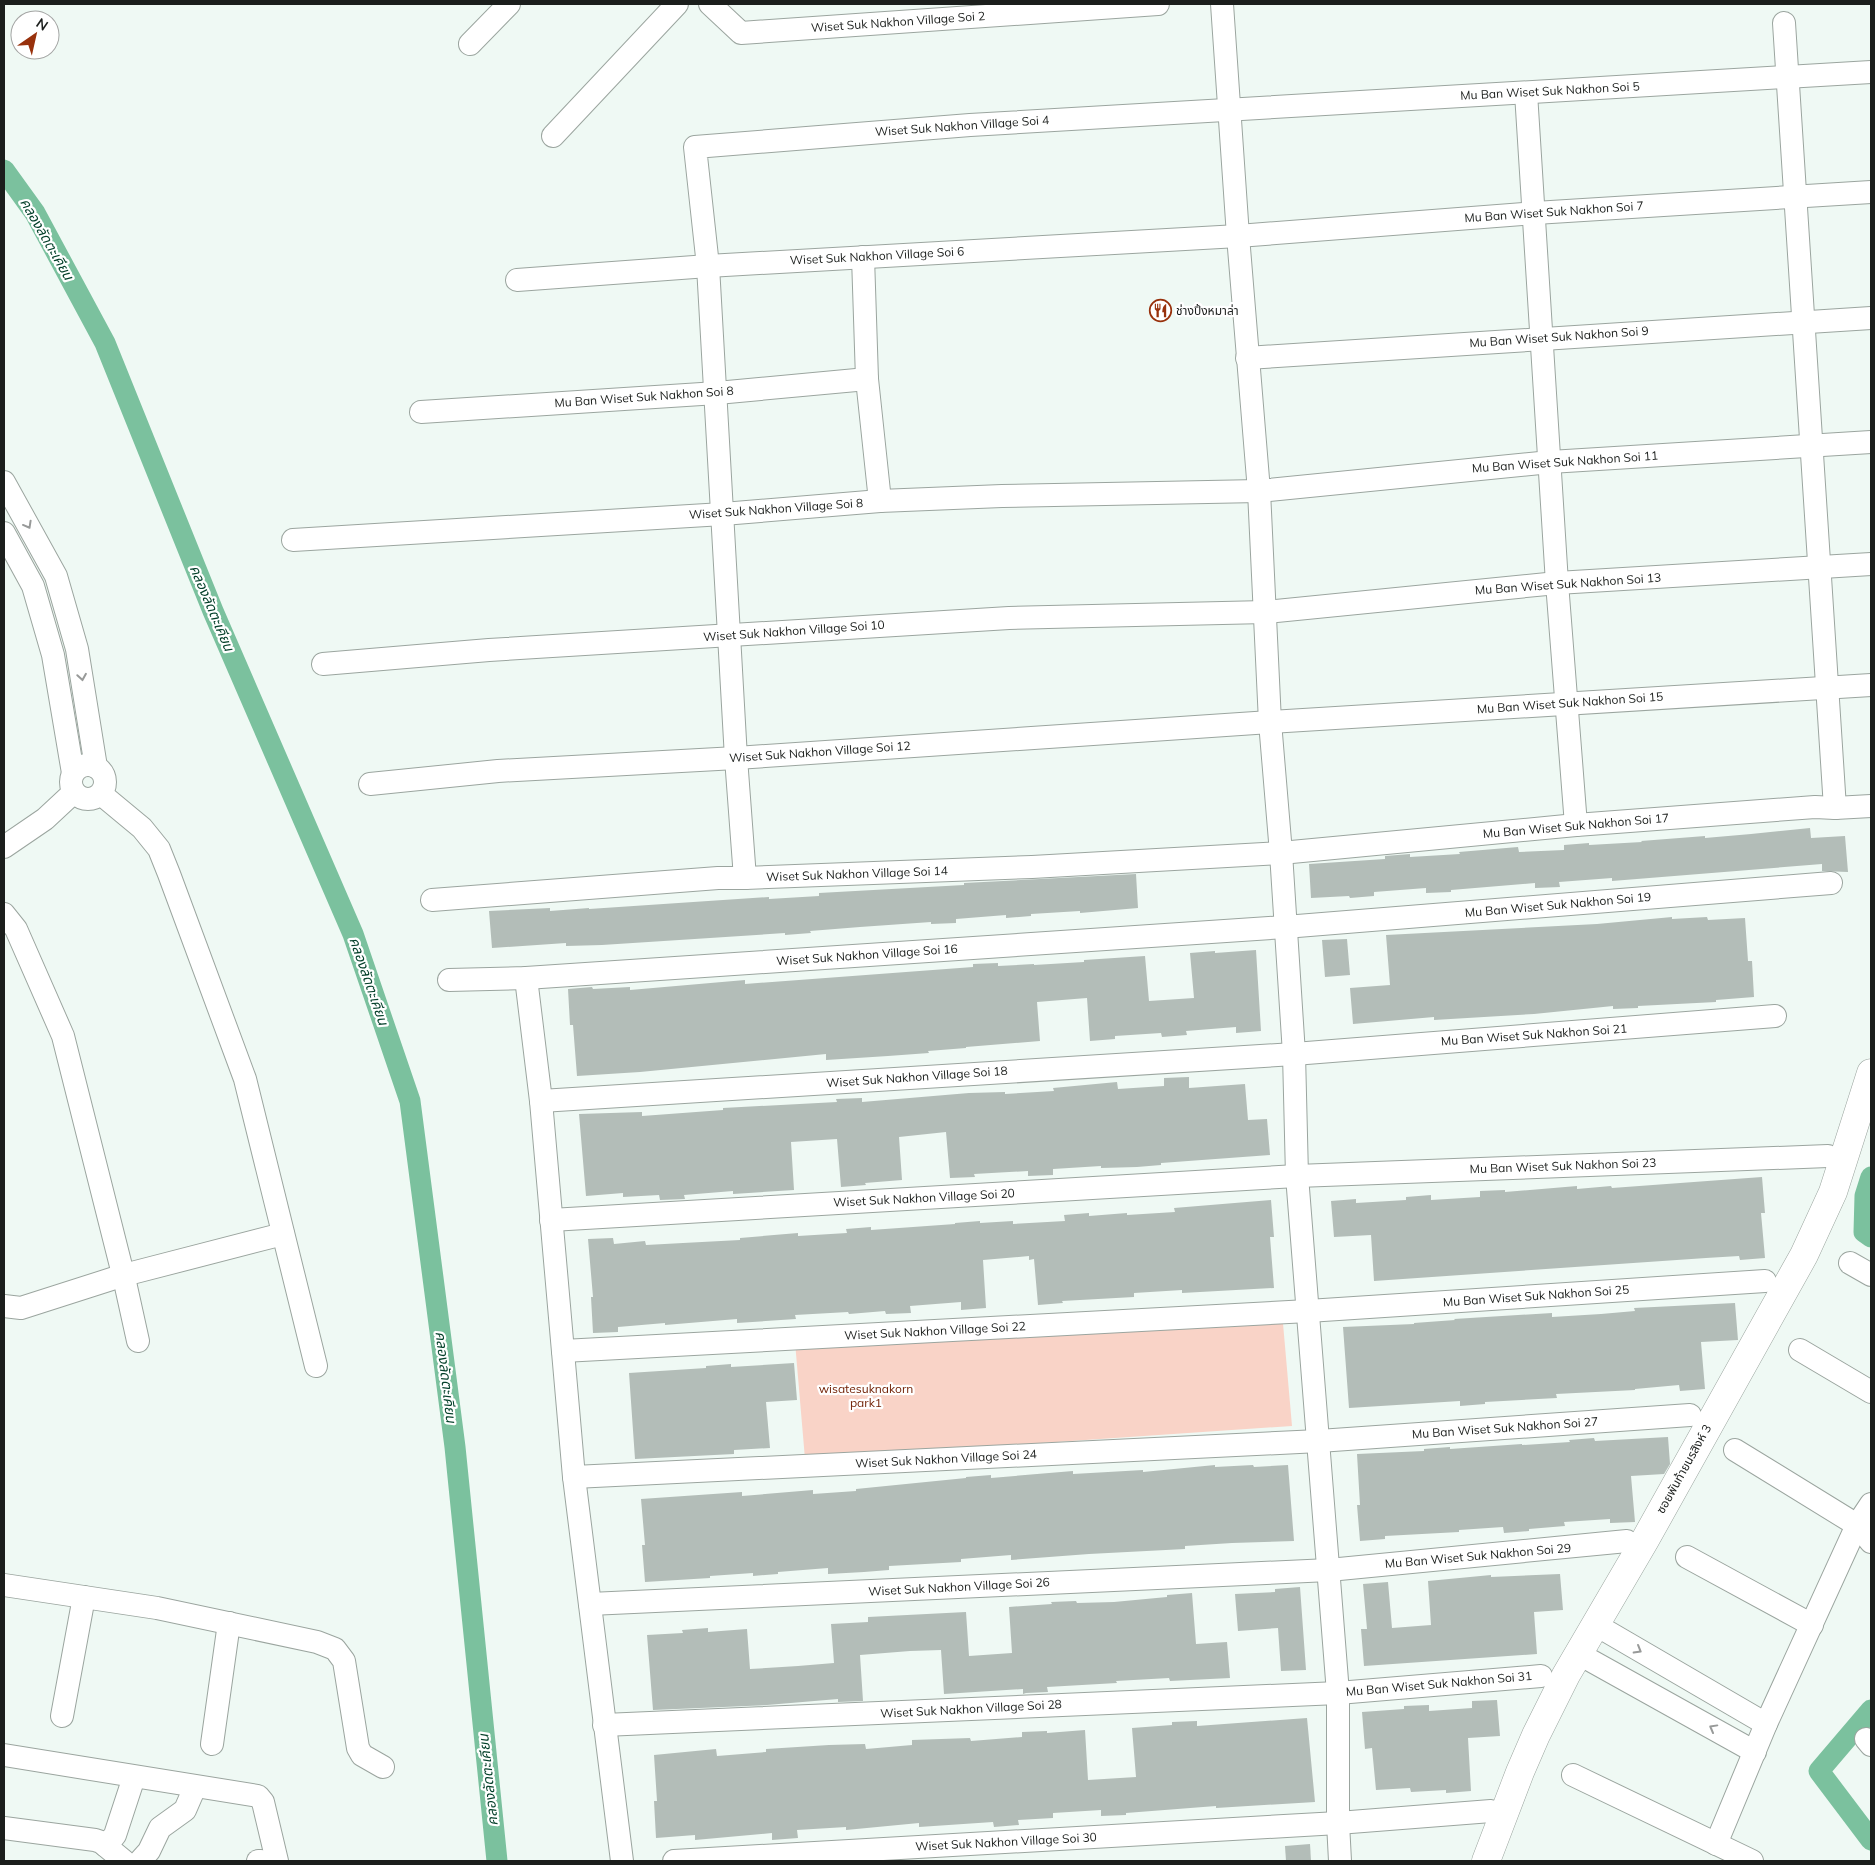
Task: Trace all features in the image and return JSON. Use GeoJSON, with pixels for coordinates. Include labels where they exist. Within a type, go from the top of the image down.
{"type":"FeatureCollection","features":[{"type":"Feature","properties":{"kind":"street"},"geometry":{"type":"LineString","coordinates":[[470,44],[509,4]]}},
{"type":"Feature","properties":{"kind":"street"},"geometry":{"type":"LineString","coordinates":[[553,136],[677,4]]}},
{"type":"Feature","properties":{"kind":"street","name":"Wiset Suk Nakhon Village Soi 2"},"geometry":{"type":"LineString","coordinates":[[710,4],[741,33],[1158,4]]}},
{"type":"Feature","properties":{"kind":"street"},"geometry":{"type":"LineString","coordinates":[[1222,4],[1247,358],[1259,491],[1270,722],[1281,853],[1294,1054],[1297,1176],[1338,1692],[1338,1823],[1340,1861]]}},
{"type":"Feature","properties":{"kind":"street"},"geometry":{"type":"LineString","coordinates":[[1784,23],[1835,808]]}},
{"type":"Feature","properties":{"kind":"street","name":"Mu Ban Wiset Suk Nakhon Soi 5"},"geometry":{"type":"LineString","coordinates":[[1229,110],[1871,72]]}},
{"type":"Feature","properties":{"kind":"street"},"geometry":{"type":"LineString","coordinates":[[1526,93],[1557,583],[1576,826]]}},
{"type":"Feature","properties":{"kind":"street","name":"Wiset Suk Nakhon Village Soi 4"},"geometry":{"type":"LineString","coordinates":[[708,266],[695,147],[970,124],[1229,110]]}},
{"type":"Feature","properties":{"kind":"street","name":"Mu Ban Wiset Suk Nakhon Soi 7"},"geometry":{"type":"LineString","coordinates":[[1238,236],[1534,213],[1871,192]]}},
{"type":"Feature","properties":{"kind":"street","name":"Wiset Suk Nakhon Village Soi 6"},"geometry":{"type":"LineString","coordinates":[[517,280],[708,266],[1238,236]]}},
{"type":"Feature","properties":{"kind":"street"},"geometry":{"type":"LineString","coordinates":[[863,257],[867,379],[880,501]]}},
{"type":"Feature","properties":{"kind":"street"},"geometry":{"type":"LineString","coordinates":[[708,266],[717,393],[736,758],[745,878]]}},
{"type":"Feature","properties":{"kind":"street","name":"Mu Ban Wiset Suk Nakhon Soi 9"},"geometry":{"type":"LineString","coordinates":[[1247,358],[1871,318]]}},
{"type":"Feature","properties":{"kind":"street","name":"Mu Ban Wiset Suk Nakhon Soi 8"},"geometry":{"type":"LineString","coordinates":[[421,412],[717,393],[867,379]]}},
{"type":"Feature","properties":{"kind":"street","name":"Mu Ban Wiset Suk Nakhon Soi 11"},"geometry":{"type":"LineString","coordinates":[[1259,491],[1550,462],[1871,442]]}},
{"type":"Feature","properties":{"kind":"street"},"geometry":{"type":"LineString","coordinates":[[4,482],[56,576],[61,591],[78,649],[96,767]]}},
{"type":"Feature","properties":{"kind":"street","name":"Wiset Suk Nakhon Village Soi 8"},"geometry":{"type":"LineString","coordinates":[[293,540],[723,514],[880,501],[1002,496],[1259,491]]}},
{"type":"Feature","properties":{"kind":"street"},"geometry":{"type":"LineString","coordinates":[[4,533],[33,586],[53,655],[73,782],[80,797],[87,799],[94,798],[100,794],[105,782],[104,776],[96,767],[90,764],[83,765],[73,782],[45,819],[4,847]]}},
{"type":"Feature","properties":{"kind":"street","name":"Mu Ban Wiset Suk Nakhon Soi 13"},"geometry":{"type":"LineString","coordinates":[[1266,612],[1557,583],[1871,564]]}},
{"type":"Feature","properties":{"kind":"street"},"geometry":{"type":"LineString","coordinates":[[37,600],[61,591]]}},
{"type":"Feature","properties":{"kind":"street","name":"Wiset Suk Nakhon Village Soi 10"},"geometry":{"type":"LineString","coordinates":[[323,664],[489,650],[1009,618],[1266,612]]}},
{"type":"Feature","properties":{"kind":"street","name":"Mu Ban Wiset Suk Nakhon Soi 15"},"geometry":{"type":"LineString","coordinates":[[1270,722],[1871,685]]}},
{"type":"Feature","properties":{"kind":"street"},"geometry":{"type":"LineString","coordinates":[[61,706],[87,706]]}},
{"type":"Feature","properties":{"kind":"street","name":"Wiset Suk Nakhon Village Soi 12"},"geometry":{"type":"LineString","coordinates":[[370,784],[498,771],[736,758],[1270,722]]}},
{"type":"Feature","properties":{"kind":"street"},"geometry":{"type":"LineString","coordinates":[[100,794],[142,828],[159,849],[245,1079],[316,1366]]}},
{"type":"Feature","properties":{"kind":"street","name":"Mu Ban Wiset Suk Nakhon Soi 17"},"geometry":{"type":"LineString","coordinates":[[1281,853],[1576,826],[1815,807],[1871,806]]}},
{"type":"Feature","properties":{"kind":"street","name":"Wiset Suk Nakhon Village Soi 14"},"geometry":{"type":"LineString","coordinates":[[432,900],[718,878],[1032,867],[1281,853]]}},
{"type":"Feature","properties":{"kind":"street","name":"Mu Ban Wiset Suk Nakhon Soi 19"},"geometry":{"type":"LineString","coordinates":[[1285,927],[1830,883]]}},
{"type":"Feature","properties":{"kind":"street"},"geometry":{"type":"LineString","coordinates":[[4,914],[16,928],[63,1036],[124,1275],[138,1342]]}},
{"type":"Feature","properties":{"kind":"street","name":"Wiset Suk Nakhon Village Soi 16"},"geometry":{"type":"LineString","coordinates":[[449,980],[526,978],[1285,927]]}},
{"type":"Feature","properties":{"kind":"street"},"geometry":{"type":"LineString","coordinates":[[526,978],[541,1101],[574,1477],[622,1861]]}},
{"type":"Feature","properties":{"kind":"street","name":"Mu Ban Wiset Suk Nakhon Soi 21"},"geometry":{"type":"LineString","coordinates":[[1294,1054],[1775,1016]]}},
{"type":"Feature","properties":{"kind":"street","name":"Wiset Suk Nakhon Village Soi 18"},"geometry":{"type":"LineString","coordinates":[[541,1101],[1294,1054]]}},
{"type":"Feature","properties":{"kind":"street","name":"ซอยพันท้ายนรสิงห์ 3"},"geometry":{"type":"LineString","coordinates":[[1486,1861],[1536,1735],[1579,1654],[1804,1255],[1833,1192],[1871,1073]]}},
{"type":"Feature","properties":{"kind":"street","name":"Mu Ban Wiset Suk Nakhon Soi 23"},"geometry":{"type":"LineString","coordinates":[[1297,1176],[1828,1156]]}},
{"type":"Feature","properties":{"kind":"street","name":"Wiset Suk Nakhon Village Soi 20"},"geometry":{"type":"LineString","coordinates":[[551,1220],[1297,1176]]}},
{"type":"Feature","properties":{"kind":"street"},"geometry":{"type":"LineString","coordinates":[[4,1306],[21,1308],[124,1275],[283,1234]]}},
{"type":"Feature","properties":{"kind":"street"},"geometry":{"type":"LineString","coordinates":[[1850,1262],[1871,1275]]}},
{"type":"Feature","properties":{"kind":"street","name":"Mu Ban Wiset Suk Nakhon Soi 25"},"geometry":{"type":"LineString","coordinates":[[1308,1311],[1765,1281]]}},
{"type":"Feature","properties":{"kind":"street","name":"Wiset Suk Nakhon Village Soi 22"},"geometry":{"type":"LineString","coordinates":[[563,1351],[1308,1311]]}},
{"type":"Feature","properties":{"kind":"street"},"geometry":{"type":"LineString","coordinates":[[1800,1350],[1871,1392]]}},
{"type":"Feature","properties":{"kind":"street","name":"Mu Ban Wiset Suk Nakhon Soi 27"},"geometry":{"type":"LineString","coordinates":[[1319,1441],[1690,1415]]}},
{"type":"Feature","properties":{"kind":"street","name":"Wiset Suk Nakhon Village Soi 24"},"geometry":{"type":"LineString","coordinates":[[574,1477],[1319,1441]]}},
{"type":"Feature","properties":{"kind":"street"},"geometry":{"type":"LineString","coordinates":[[1735,1450],[1864,1533]]}},
{"type":"Feature","properties":{"kind":"street"},"geometry":{"type":"LineString","coordinates":[[1716,1844],[1766,1724],[1812,1625],[1864,1533],[1871,1504]]}},
{"type":"Feature","properties":{"kind":"street","name":"Mu Ban Wiset Suk Nakhon Soi 29"},"geometry":{"type":"LineString","coordinates":[[1329,1570],[1628,1541]]}},
{"type":"Feature","properties":{"kind":"street"},"geometry":{"type":"LineString","coordinates":[[1687,1556],[1812,1625]]}},
{"type":"Feature","properties":{"kind":"street","name":"Wiset Suk Nakhon Village Soi 26"},"geometry":{"type":"LineString","coordinates":[[590,1604],[1329,1570]]}},
{"type":"Feature","properties":{"kind":"street"},"geometry":{"type":"LineString","coordinates":[[4,1584],[157,1608],[317,1642],[335,1649],[344,1661],[358,1748],[362,1755],[383,1767]]}},
{"type":"Feature","properties":{"kind":"street"},"geometry":{"type":"LineString","coordinates":[[62,1716],[84,1597]]}},
{"type":"Feature","properties":{"kind":"street"},"geometry":{"type":"LineString","coordinates":[[212,1744],[229,1623]]}},
{"type":"Feature","properties":{"kind":"street"},"geometry":{"type":"LineString","coordinates":[[1596,1625],[1766,1724]]}},
{"type":"Feature","properties":{"kind":"street"},"geometry":{"type":"LineString","coordinates":[[1579,1654],[1755,1752]]}},
{"type":"Feature","properties":{"kind":"street","name":"Mu Ban Wiset Suk Nakhon Soi 31"},"geometry":{"type":"LineString","coordinates":[[1338,1692],[1541,1676]]}},
{"type":"Feature","properties":{"kind":"street","name":"Wiset Suk Nakhon Village Soi 28"},"geometry":{"type":"LineString","coordinates":[[604,1725],[1338,1692]]}},
{"type":"Feature","properties":{"kind":"street"},"geometry":{"type":"LineString","coordinates":[[4,1755],[259,1798],[263,1802],[277,1861]]}},
{"type":"Feature","properties":{"kind":"street"},"geometry":{"type":"LineString","coordinates":[[1573,1775],[1752,1861]]}},
{"type":"Feature","properties":{"kind":"street"},"geometry":{"type":"LineString","coordinates":[[106,1846],[116,1835],[134,1777]]}},
{"type":"Feature","properties":{"kind":"street"},"geometry":{"type":"LineString","coordinates":[[140,1861],[149,1851],[160,1828],[185,1810],[195,1787]]}},
{"type":"Feature","properties":{"kind":"street","name":"Wiset Suk Nakhon Village Soi 30"},"geometry":{"type":"LineString","coordinates":[[674,1861],[1338,1823],[1491,1811]]}},
{"type":"Feature","properties":{"kind":"street"},"geometry":{"type":"LineString","coordinates":[[4,1828],[95,1840],[106,1846],[124,1861]]}},
{"type":"Feature","properties":{"kind":"green space","name":"wisatesuknakorn park1"},"geometry":{"type":"Polygon","coordinates":[[[1282,1312],[1292,1426],[805,1459],[795,1342],[1282,1312]]]}},
{"type":"Feature","properties":{"kind":"building"},"geometry":{"type":"Polygon","coordinates":[[[1810,828],[1811,838],[1845,836],[1848,872],[1822,871],[1822,864],[1612,881],[1612,878],[1559,882],[1560,887],[1535,888],[1535,883],[1451,890],[1451,892],[1426,893],[1426,888],[1374,892],[1374,896],[1311,898],[1309,864],[1385,859],[1385,856],[1410,854],[1410,857],[1460,854],[1459,852],[1518,847],[1519,852],[1564,850],[1564,845],[1642,842],[1705,836],[1705,838],[1810,828]]]}},
{"type":"Feature","properties":{"kind":"building"},"geometry":{"type":"Polygon","coordinates":[[[1136,874],[1138,908],[1080,913],[1080,911],[1031,914],[1031,916],[1006,918],[1006,915],[956,919],[956,923],[931,924],[931,922],[810,931],[811,933],[785,935],[785,933],[602,945],[566,946],[566,943],[492,948],[489,911],[550,908],[550,911],[769,897],[769,899],[819,896],[819,893],[964,885],[964,883],[1136,874]]]}},
{"type":"Feature","properties":{"kind":"building"},"geometry":{"type":"Polygon","coordinates":[[[1672,917],[1672,919],[1707,917],[1708,920],[1745,918],[1748,961],[1752,961],[1754,997],[1716,1000],[1716,1002],[1638,1006],[1638,1008],[1613,1009],[1613,1006],[1534,1014],[1434,1020],[1434,1017],[1353,1024],[1350,988],[1390,985],[1386,935],[1597,924],[1672,917]]]}},
{"type":"Feature","properties":{"kind":"building"},"geometry":{"type":"Polygon","coordinates":[[[1347,939],[1350,975],[1325,977],[1322,940],[1347,939]]]}},
{"type":"Feature","properties":{"kind":"building"},"geometry":{"type":"Polygon","coordinates":[[[1256,950],[1261,1031],[1236,1033],[1236,1027],[1186,1031],[1187,1035],[1162,1037],[1161,1033],[1115,1036],[1115,1039],[1090,1041],[1087,998],[1037,1002],[1040,1041],[928,1051],[929,1053],[826,1060],[826,1054],[640,1072],[577,1076],[573,1025],[570,1025],[568,989],[630,987],[630,990],[745,980],[745,984],[973,967],[973,964],[998,963],[998,966],[1034,965],[1145,956],[1149,1001],[1194,998],[1190,953],[1256,950]]]}},
{"type":"Feature","properties":{"kind":"building"},"geometry":{"type":"Polygon","coordinates":[[[1189,1077],[1189,1088],[1245,1084],[1248,1120],[1267,1119],[1270,1155],[1161,1163],[1161,1165],[1137,1167],[1101,1168],[1101,1166],[1053,1169],[1053,1175],[1028,1176],[1028,1171],[974,1174],[975,1177],[950,1178],[946,1132],[899,1137],[902,1180],[841,1187],[837,1139],[791,1142],[794,1190],[733,1194],[733,1191],[684,1195],[685,1199],[660,1200],[659,1195],[623,1197],[623,1193],[586,1196],[579,1114],[642,1112],[642,1116],[723,1110],[723,1108],[837,1102],[836,1099],[862,1098],[862,1102],[969,1093],[1005,1092],[1005,1094],[1054,1091],[1053,1088],[1117,1082],[1118,1089],[1164,1086],[1164,1078],[1189,1077]]]}},
{"type":"Feature","properties":{"kind":"building"},"geometry":{"type":"Polygon","coordinates":[[[1762,1177],[1765,1213],[1761,1213],[1765,1258],[1740,1260],[1739,1256],[1374,1281],[1371,1235],[1334,1237],[1331,1201],[1356,1199],[1356,1203],[1406,1200],[1406,1197],[1431,1195],[1431,1200],[1480,1197],[1480,1191],[1505,1190],[1505,1192],[1577,1186],[1577,1189],[1611,1186],[1612,1188],[1762,1177]]]}},
{"type":"Feature","properties":{"kind":"building"},"geometry":{"type":"Polygon","coordinates":[[[1271,1200],[1274,1237],[1270,1237],[1274,1288],[1182,1293],[1182,1290],[1134,1293],[1134,1297],[1062,1301],[1063,1303],[1038,1305],[1034,1259],[1029,1260],[1029,1256],[983,1260],[986,1308],[961,1310],[961,1302],[910,1306],[911,1313],[886,1314],[885,1311],[849,1314],[848,1312],[795,1315],[796,1319],[737,1323],[737,1319],[665,1325],[665,1323],[618,1327],[618,1332],[593,1333],[591,1297],[593,1297],[588,1239],[613,1238],[614,1244],[645,1241],[646,1245],[740,1240],[740,1238],[798,1233],[798,1236],[847,1233],[846,1229],[871,1227],[871,1230],[980,1221],[980,1223],[1013,1221],[1013,1224],[1065,1221],[1064,1215],[1089,1213],[1089,1216],[1127,1213],[1127,1215],[1175,1212],[1174,1208],[1271,1200]]]}},
{"type":"Feature","properties":{"kind":"building"},"geometry":{"type":"Polygon","coordinates":[[[1735,1303],[1738,1340],[1701,1342],[1705,1389],[1680,1391],[1679,1385],[1635,1390],[1556,1394],[1557,1398],[1485,1402],[1485,1404],[1460,1406],[1460,1401],[1349,1408],[1343,1327],[1414,1324],[1454,1319],[1552,1313],[1552,1317],[1601,1314],[1635,1311],[1634,1308],[1735,1303]]]}},
{"type":"Feature","properties":{"kind":"building"},"geometry":{"type":"Polygon","coordinates":[[[794,1363],[797,1400],[766,1402],[770,1448],[734,1450],[734,1454],[635,1459],[629,1373],[706,1368],[706,1366],[731,1364],[731,1367],[794,1363]]]}},
{"type":"Feature","properties":{"kind":"building"},"geometry":{"type":"Polygon","coordinates":[[[1668,1437],[1670,1464],[1664,1474],[1631,1476],[1635,1522],[1610,1523],[1610,1519],[1564,1522],[1565,1526],[1529,1529],[1529,1531],[1504,1533],[1503,1527],[1459,1530],[1459,1532],[1385,1536],[1385,1539],[1360,1541],[1357,1505],[1360,1505],[1357,1454],[1424,1451],[1424,1449],[1450,1447],[1450,1449],[1570,1442],[1569,1440],[1594,1438],[1595,1441],[1668,1437]]]}},
{"type":"Feature","properties":{"kind":"building"},"geometry":{"type":"Polygon","coordinates":[[[1215,1465],[1215,1467],[1253,1465],[1254,1467],[1288,1465],[1294,1541],[1185,1546],[1185,1549],[1011,1560],[1011,1555],[961,1559],[961,1562],[889,1566],[889,1570],[864,1572],[828,1574],[828,1568],[753,1576],[753,1573],[645,1582],[642,1545],[645,1545],[641,1499],[742,1492],[742,1496],[813,1490],[813,1494],[856,1491],[856,1489],[991,1475],[991,1478],[1073,1471],[1073,1474],[1143,1470],[1143,1472],[1215,1465]]]}},
{"type":"Feature","properties":{"kind":"building"},"geometry":{"type":"Polygon","coordinates":[[[1560,1574],[1563,1610],[1534,1612],[1537,1654],[1364,1666],[1361,1629],[1367,1629],[1363,1584],[1388,1582],[1392,1628],[1431,1625],[1428,1581],[1491,1575],[1491,1577],[1560,1574]]]}},
{"type":"Feature","properties":{"kind":"building"},"geometry":{"type":"Polygon","coordinates":[[[1300,1587],[1306,1670],[1281,1671],[1278,1628],[1238,1631],[1235,1594],[1275,1592],[1275,1589],[1300,1587]]]}},
{"type":"Feature","properties":{"kind":"building"},"geometry":{"type":"Polygon","coordinates":[[[1192,1593],[1196,1644],[1227,1642],[1230,1678],[1170,1681],[1169,1678],[1116,1681],[1117,1683],[1047,1687],[1048,1692],[1023,1694],[1023,1689],[944,1694],[941,1650],[910,1651],[860,1655],[863,1701],[838,1702],[838,1699],[767,1705],[653,1710],[647,1635],[683,1633],[682,1630],[708,1628],[708,1632],[747,1629],[750,1669],[798,1666],[834,1663],[831,1624],[868,1622],[868,1617],[966,1612],[969,1656],[1012,1653],[1009,1607],[1052,1604],[1051,1602],[1114,1602],[1192,1593]]]}},
{"type":"Feature","properties":{"kind":"building"},"geometry":{"type":"Polygon","coordinates":[[[1497,1700],[1500,1736],[1468,1738],[1471,1791],[1446,1793],[1446,1790],[1411,1792],[1410,1788],[1376,1790],[1372,1748],[1365,1749],[1362,1712],[1404,1709],[1404,1706],[1429,1705],[1429,1711],[1472,1708],[1472,1701],[1497,1700]]]}},
{"type":"Feature","properties":{"kind":"building"},"geometry":{"type":"Polygon","coordinates":[[[1307,1718],[1315,1802],[1216,1808],[1216,1806],[1126,1813],[1126,1815],[1101,1816],[1101,1810],[1053,1813],[1053,1818],[1018,1820],[1019,1825],[994,1827],[993,1822],[919,1827],[919,1823],[846,1830],[846,1827],[797,1830],[798,1838],[772,1840],[772,1833],[695,1840],[695,1835],[656,1838],[654,1801],[657,1801],[654,1755],[716,1749],[717,1756],[766,1752],[766,1749],[829,1745],[865,1744],[866,1749],[912,1745],[912,1740],[970,1738],[971,1741],[1022,1737],[1022,1732],[1047,1731],[1047,1733],[1085,1730],[1088,1780],[1136,1777],[1132,1728],[1172,1725],[1172,1722],[1197,1721],[1197,1726],[1307,1718]]]}},
{"type":"Feature","properties":{"kind":"building"},"geometry":{"type":"Polygon","coordinates":[[[1310,1844],[1311,1861],[1286,1861],[1285,1846],[1310,1844]]]}},
{"type":"Feature","properties":{"kind":"waterway","name":"คลองลัดตะเคียน"},"geometry":{"type":"LineString","coordinates":[[4,170],[35,213],[105,343],[213,611],[353,934],[410,1101],[455,1447],[497,1861]]}},
{"type":"Feature","properties":{"kind":"waterway"},"geometry":{"type":"LineString","coordinates":[[1871,1177],[1865,1196],[1864,1232],[1871,1237]]}},
{"type":"Feature","properties":{"kind":"waterway"},"geometry":{"type":"LineString","coordinates":[[1871,1710],[1819,1771],[1871,1840]]}},
{"type":"Feature","properties":{"kind":"place","name":"ช่างปิ้งหมาล่า"},"geometry":{"type":"Point","coordinates":[1160,311]}}]}
